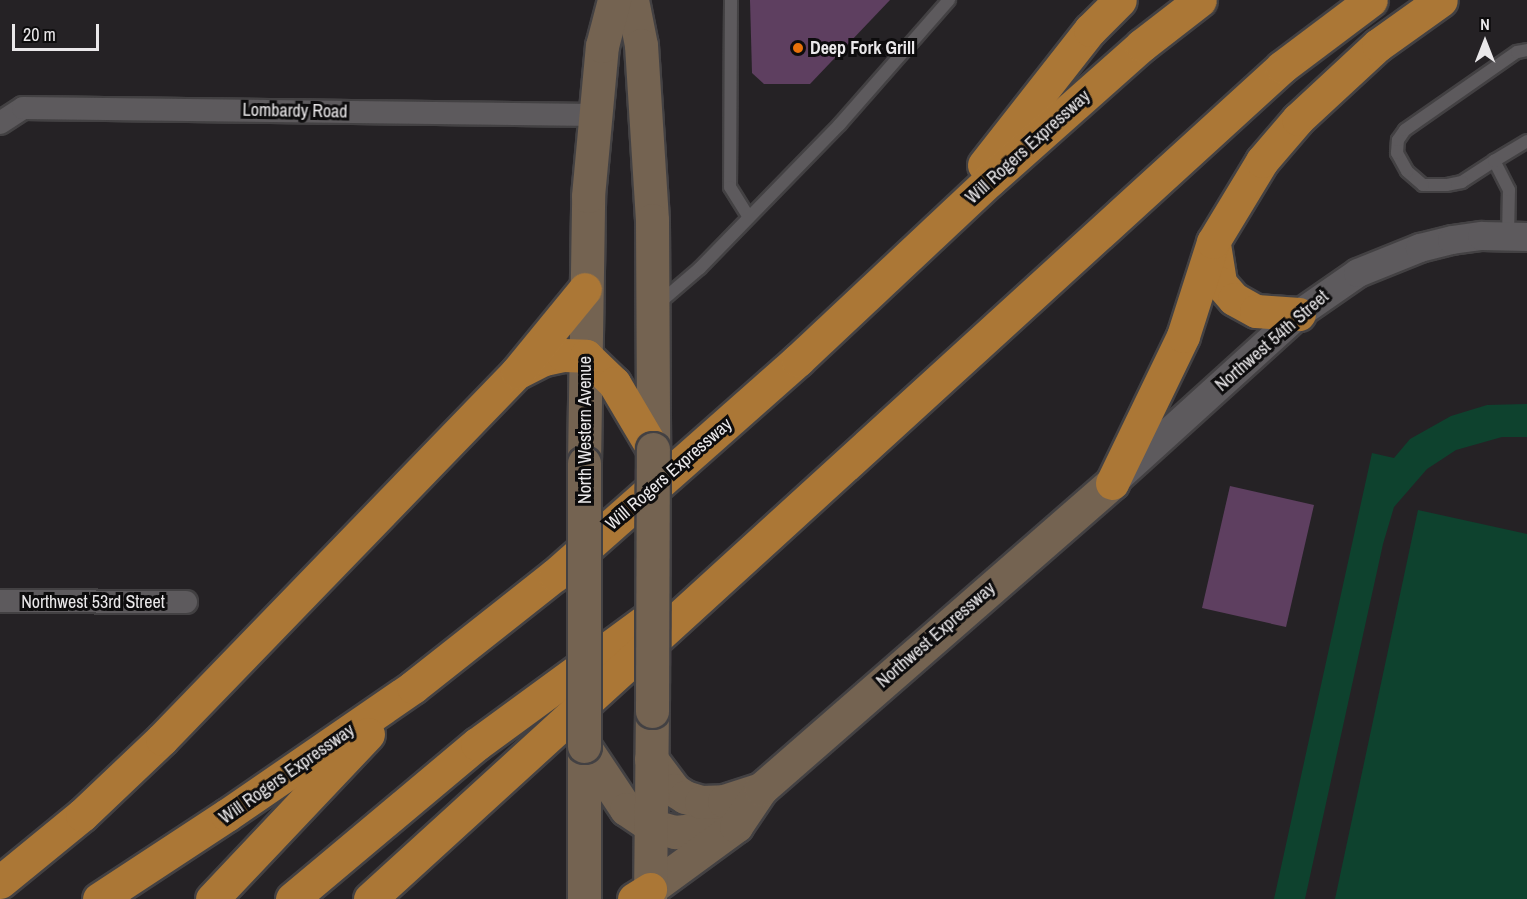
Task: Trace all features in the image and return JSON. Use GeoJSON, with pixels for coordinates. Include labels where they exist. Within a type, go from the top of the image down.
{"type":"FeatureCollection","features":[{"type":"Feature","properties":{"kind":"highway"},"geometry":{"type":"LineString","coordinates":[[923,243],[1090,30],[1120,0]]}},
{"type":"Feature","properties":{"kind":"highway","name":"Will Rogers Expressway"},"geometry":{"type":"LineString","coordinates":[[99,899],[227,815],[413,687],[555,575],[798,360],[923,243],[1142,45],[1200,0]]}},
{"type":"Feature","properties":{"kind":"highway"},"geometry":{"type":"LineString","coordinates":[[370,899],[414,862],[782,520],[1282,67],[1371,0]]}},
{"type":"Feature","properties":{"kind":"highway"},"geometry":{"type":"LineString","coordinates":[[1112,483],[1183,336],[1213,242],[1262,161],[1298,119],[1377,45],[1441,0]]}},
{"type":"Feature","properties":{"kind":"highway"},"geometry":{"type":"LineString","coordinates":[[1213,242],[1220,283],[1234,299],[1256,311],[1299,314]]}},
{"type":"Feature","properties":{"kind":"highway"},"geometry":{"type":"LineString","coordinates":[[0,882],[82,815],[162,739],[517,372],[585,289]]}},
{"type":"Feature","properties":{"kind":"highway"},"geometry":{"type":"LineString","coordinates":[[517,372],[553,357],[585,356],[644,410],[653,448]]}},
{"type":"Feature","properties":{"kind":"highway"},"geometry":{"type":"LineString","coordinates":[[292,899],[477,744],[782,520]]}},
{"type":"Feature","properties":{"kind":"highway"},"geometry":{"type":"LineString","coordinates":[[212,899],[413,687]]}},
{"type":"Feature","properties":{"kind":"main road","name":"North Western Avenue"},"geometry":{"type":"LineString","coordinates":[[584,899],[588,760],[584,463],[588,196],[602,46],[614,0]]}},
{"type":"Feature","properties":{"kind":"main road"},"geometry":{"type":"LineString","coordinates":[[632,0],[641,45],[652,220],[652,309],[644,410]]}},
{"type":"Feature","properties":{"kind":"main road"},"geometry":{"type":"LineString","coordinates":[[645,896],[650,825],[653,448]]}},
{"type":"Feature","properties":{"kind":"main road","name":"Northwest Expressway"},"geometry":{"type":"LineString","coordinates":[[645,896],[736,826],[761,789],[1112,483]]}},
{"type":"Feature","properties":{"kind":"main road","name":"Northwest Expressway"},"geometry":{"type":"LineString","coordinates":[[651,759],[674,790],[694,800],[724,801],[761,789]]}},
{"type":"Feature","properties":{"kind":"main road"},"geometry":{"type":"LineString","coordinates":[[588,760],[626,809],[650,825],[675,832],[736,826]]}},
{"type":"Feature","properties":{"kind":"street","name":"Lombardy Road"},"geometry":{"type":"LineString","coordinates":[[0,123],[23,108],[595,115]]}},
{"type":"Feature","properties":{"kind":"street","name":"Northwest 54th Street"},"geometry":{"type":"LineString","coordinates":[[1112,483],[1299,314],[1358,273],[1388,259],[1452,240],[1518,236]]}},
{"type":"Feature","properties":{"kind":"street","name":"Northwest 53rd Street"},"geometry":{"type":"LineString","coordinates":[[0,601],[186,602]]}},
{"type":"Feature","properties":{"kind":"lane"},"geometry":{"type":"LineString","coordinates":[[731,0],[730,187],[748,216]]}},
{"type":"Feature","properties":{"kind":"lane"},"geometry":{"type":"LineString","coordinates":[[652,309],[700,268],[748,216],[840,124],[949,0]]}},
{"type":"Feature","properties":{"kind":"lane"},"geometry":{"type":"LineString","coordinates":[[1527,50],[1517,52],[1405,130],[1398,140],[1398,153],[1407,171],[1423,185],[1446,185],[1462,182],[1527,141]]}},
{"type":"Feature","properties":{"kind":"lane"},"geometry":{"type":"LineString","coordinates":[[1494,161],[1509,190],[1518,236]]}},
{"type":"Feature","properties":{"kind":"green space"},"geometry":{"type":"Polygon","coordinates":[[[1527,404],[1527,437],[1502,437],[1456,450],[1427,469],[1394,507],[1383,544],[1305,899],[1274,899],[1372,453],[1394,458],[1410,439],[1451,416],[1487,405],[1527,404]]]}},
{"type":"Feature","properties":{"kind":"green space"},"geometry":{"type":"Polygon","coordinates":[[[1418,510],[1527,534],[1527,899],[1335,899],[1418,510]]]}},
{"type":"Feature","properties":{"kind":"building","name":"Deep Fork Grill"},"geometry":{"type":"Polygon","coordinates":[[[750,0],[890,0],[810,84],[764,84],[752,73],[750,0]]]}},
{"type":"Feature","properties":{"kind":"building"},"geometry":{"type":"Polygon","coordinates":[[[1230,486],[1314,505],[1286,627],[1202,608],[1230,486]]]}},
{"type":"Feature","properties":{"kind":"place","name":"Deep Fork Grill"},"geometry":{"type":"Point","coordinates":[798,48]}}]}
